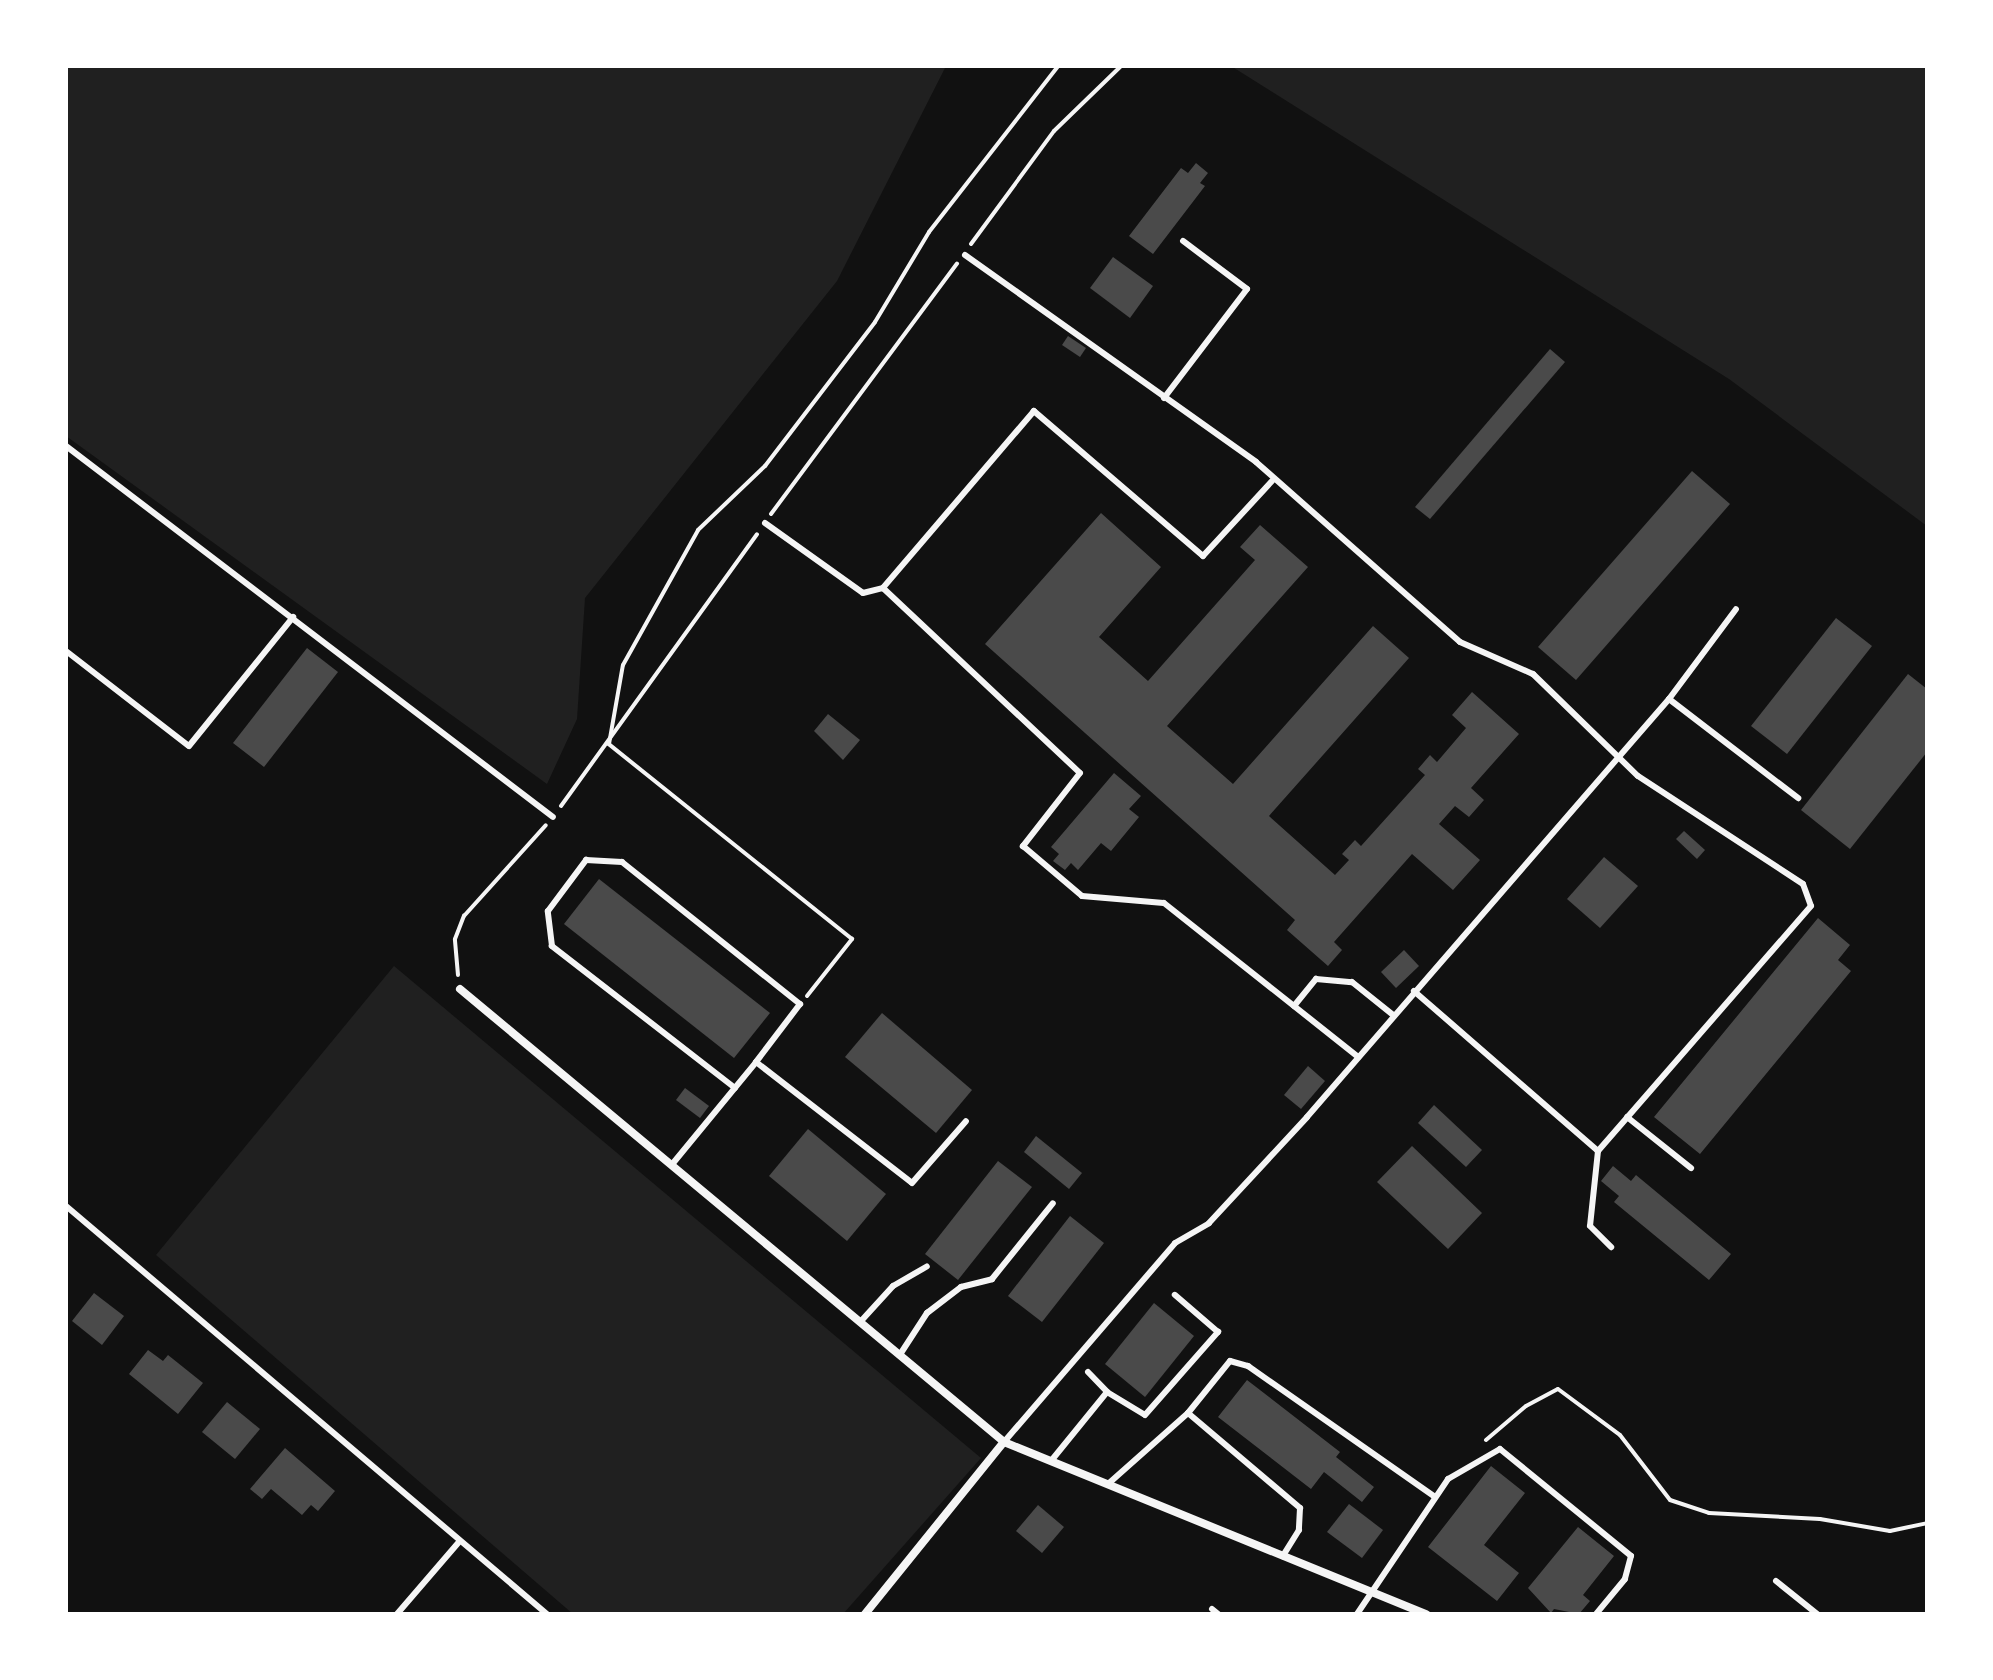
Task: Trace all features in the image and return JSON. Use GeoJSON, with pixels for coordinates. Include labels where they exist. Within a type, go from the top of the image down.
{"type":"FeatureCollection","features":[{"type":"Feature","properties":{"kind":"street"},"geometry":{"type":"LineString","coordinates":[[460,989],[674,1162],[1004,1442],[1282,1559],[1426,1614]]}},
{"type":"Feature","properties":{"kind":"street"},"geometry":{"type":"LineString","coordinates":[[865,1614],[1004,1442]]}},
{"type":"Feature","properties":{"kind":"lane"},"geometry":{"type":"LineString","coordinates":[[1164,398],[1247,289],[1183,241]]}},
{"type":"Feature","properties":{"kind":"lane"},"geometry":{"type":"LineString","coordinates":[[965,255],[1256,462],[1272,481],[1460,642],[1533,674],[1638,776],[1803,884],[1811,906],[1598,1151],[1590,1226],[1611,1247]]}},
{"type":"Feature","properties":{"kind":"lane"},"geometry":{"type":"LineString","coordinates":[[765,523],[863,593],[883,588],[1034,411],[1203,556],[1272,481]]}},
{"type":"Feature","properties":{"kind":"lane"},"geometry":{"type":"LineString","coordinates":[[66,446],[553,817]]}},
{"type":"Feature","properties":{"kind":"lane"},"geometry":{"type":"LineString","coordinates":[[883,588],[1080,773],[1023,846],[1082,896],[1164,903],[1358,1057]]}},
{"type":"Feature","properties":{"kind":"lane"},"geometry":{"type":"LineString","coordinates":[[1004,1442],[1175,1243],[1209,1223],[1358,1057],[1617,754],[1669,699],[1736,609]]}},
{"type":"Feature","properties":{"kind":"lane"},"geometry":{"type":"LineString","coordinates":[[66,651],[189,746],[293,617]]}},
{"type":"Feature","properties":{"kind":"lane"},"geometry":{"type":"LineString","coordinates":[[1669,699],[1798,798]]}},
{"type":"Feature","properties":{"kind":"lane"},"geometry":{"type":"LineString","coordinates":[[674,1162],[735,1088],[756,1062],[800,1004],[622,862],[586,860],[548,911],[552,946],[735,1088]]}},
{"type":"Feature","properties":{"kind":"lane"},"geometry":{"type":"LineString","coordinates":[[1294,1006],[1316,979],[1352,982],[1393,1015]]}},
{"type":"Feature","properties":{"kind":"lane"},"geometry":{"type":"LineString","coordinates":[[1414,991],[1598,1151]]}},
{"type":"Feature","properties":{"kind":"lane"},"geometry":{"type":"LineString","coordinates":[[756,1062],[912,1183],[966,1121]]}},
{"type":"Feature","properties":{"kind":"lane"},"geometry":{"type":"LineString","coordinates":[[1627,1117],[1691,1168]]}},
{"type":"Feature","properties":{"kind":"lane"},"geometry":{"type":"LineString","coordinates":[[901,1353],[927,1313],[961,1287],[992,1279],[1053,1203]]}},
{"type":"Feature","properties":{"kind":"lane"},"geometry":{"type":"LineString","coordinates":[[66,1206],[458,1543],[547,1614]]}},
{"type":"Feature","properties":{"kind":"lane"},"geometry":{"type":"LineString","coordinates":[[862,1320],[893,1286],[927,1266]]}},
{"type":"Feature","properties":{"kind":"lane"},"geometry":{"type":"LineString","coordinates":[[1088,1372],[1107,1392],[1145,1415],[1218,1332],[1175,1295]]}},
{"type":"Feature","properties":{"kind":"lane"},"geometry":{"type":"LineString","coordinates":[[1108,1484],[1188,1413],[1230,1361],[1248,1366],[1435,1497]]}},
{"type":"Feature","properties":{"kind":"lane"},"geometry":{"type":"LineString","coordinates":[[1051,1461],[1107,1392]]}},
{"type":"Feature","properties":{"kind":"lane"},"geometry":{"type":"LineString","coordinates":[[1188,1413],[1300,1508],[1299,1530],[1282,1559]]}},
{"type":"Feature","properties":{"kind":"lane"},"geometry":{"type":"LineString","coordinates":[[1357,1614],[1448,1479],[1500,1449],[1631,1556],[1625,1579],[1596,1614]]}},
{"type":"Feature","properties":{"kind":"lane"},"geometry":{"type":"LineString","coordinates":[[397,1614],[458,1543]]}},
{"type":"Feature","properties":{"kind":"lane"},"geometry":{"type":"LineString","coordinates":[[1776,1581],[1817,1614]]}},
{"type":"Feature","properties":{"kind":"path"},"geometry":{"type":"LineString","coordinates":[[800,1004],[852,939],[609,744],[623,665],[698,530],[765,466],[875,322],[929,232],[1058,66]]}},
{"type":"Feature","properties":{"kind":"path"},"geometry":{"type":"LineString","coordinates":[[1476,1451],[1526,1406],[1558,1389],[1620,1435],[1670,1500],[1709,1513],[1820,1519],[1890,1531],[1927,1523]]}},
{"type":"Feature","properties":{"kind":"shaded area"},"geometry":{"type":"Polygon","coordinates":[[[66,66],[946,66],[837,281],[585,598],[577,719],[547,784],[66,436],[66,66]]]}},
{"type":"Feature","properties":{"kind":"shaded area"},"geometry":{"type":"Polygon","coordinates":[[[1231,66],[1927,66],[1927,526],[1729,379],[1231,66]]]}},
{"type":"Feature","properties":{"kind":"shaded area"},"geometry":{"type":"Polygon","coordinates":[[[394,966],[981,1458],[843,1614],[573,1614],[156,1255],[394,966]]]}},
{"type":"Feature","properties":{"kind":"building"},"geometry":{"type":"Polygon","coordinates":[[[1196,163],[1208,173],[1200,183],[1205,186],[1153,254],[1129,236],[1181,168],[1188,173],[1196,163]]]}},
{"type":"Feature","properties":{"kind":"building"},"geometry":{"type":"Polygon","coordinates":[[[1113,257],[1153,286],[1130,318],[1090,288],[1113,257]]]}},
{"type":"Feature","properties":{"kind":"building"},"geometry":{"type":"Polygon","coordinates":[[[1068,336],[1086,348],[1080,357],[1062,345],[1068,336]]]}},
{"type":"Feature","properties":{"kind":"building"},"geometry":{"type":"Polygon","coordinates":[[[1550,349],[1565,362],[1430,519],[1415,507],[1550,349]]]}},
{"type":"Feature","properties":{"kind":"building"},"geometry":{"type":"Polygon","coordinates":[[[1692,471],[1730,504],[1576,680],[1538,647],[1692,471]]]}},
{"type":"Feature","properties":{"kind":"building"},"geometry":{"type":"Polygon","coordinates":[[[1101,513],[1161,567],[1099,637],[1148,681],[1255,560],[1240,547],[1260,525],[1308,567],[1167,726],[1233,784],[1373,626],[1409,658],[1269,816],[1335,875],[1349,860],[1342,854],[1355,840],[1361,846],[1425,775],[1418,769],[1430,755],[1437,762],[1466,728],[1452,715],[1472,692],[1519,734],[1471,788],[1484,800],[1469,817],[1455,806],[1439,824],[1480,860],[1453,890],[1412,854],[1334,942],[1342,950],[1328,966],[1287,930],[1295,920],[985,644],[1101,513]]]}},
{"type":"Feature","properties":{"kind":"building"},"geometry":{"type":"Polygon","coordinates":[[[1836,618],[1872,646],[1787,754],[1751,726],[1836,618]]]}},
{"type":"Feature","properties":{"kind":"building"},"geometry":{"type":"Polygon","coordinates":[[[307,648],[338,672],[264,767],[233,743],[307,648]]]}},
{"type":"Feature","properties":{"kind":"building"},"geometry":{"type":"Polygon","coordinates":[[[1908,674],[1927,689],[1927,752],[1850,849],[1801,810],[1908,674]]]}},
{"type":"Feature","properties":{"kind":"building"},"geometry":{"type":"Polygon","coordinates":[[[828,714],[860,740],[843,760],[814,731],[828,714]]]}},
{"type":"Feature","properties":{"kind":"building"},"geometry":{"type":"Polygon","coordinates":[[[1114,773],[1141,796],[1129,809],[1139,817],[1111,851],[1101,843],[1078,870],[1071,863],[1065,870],[1053,861],[1059,854],[1051,847],[1114,773]]]}},
{"type":"Feature","properties":{"kind":"building"},"geometry":{"type":"Polygon","coordinates":[[[1684,831],[1705,850],[1697,859],[1676,839],[1684,831]]]}},
{"type":"Feature","properties":{"kind":"building"},"geometry":{"type":"Polygon","coordinates":[[[1604,857],[1638,886],[1600,928],[1567,899],[1604,857]]]}},
{"type":"Feature","properties":{"kind":"building"},"geometry":{"type":"Polygon","coordinates":[[[599,879],[770,1013],[734,1058],[564,924],[599,879]]]}},
{"type":"Feature","properties":{"kind":"building"},"geometry":{"type":"Polygon","coordinates":[[[1818,918],[1850,945],[1838,960],[1851,971],[1700,1154],[1654,1117],[1818,918]]]}},
{"type":"Feature","properties":{"kind":"building"},"geometry":{"type":"Polygon","coordinates":[[[1404,950],[1419,966],[1396,988],[1381,972],[1404,950]]]}},
{"type":"Feature","properties":{"kind":"building"},"geometry":{"type":"Polygon","coordinates":[[[882,1013],[972,1090],[936,1133],[845,1057],[882,1013]]]}},
{"type":"Feature","properties":{"kind":"building"},"geometry":{"type":"Polygon","coordinates":[[[1308,1066],[1325,1081],[1301,1109],[1284,1095],[1308,1066]]]}},
{"type":"Feature","properties":{"kind":"building"},"geometry":{"type":"Polygon","coordinates":[[[685,1088],[709,1106],[700,1118],[676,1100],[685,1088]]]}},
{"type":"Feature","properties":{"kind":"building"},"geometry":{"type":"Polygon","coordinates":[[[1434,1105],[1482,1150],[1466,1167],[1418,1123],[1434,1105]]]}},
{"type":"Feature","properties":{"kind":"building"},"geometry":{"type":"Polygon","coordinates":[[[808,1129],[886,1194],[847,1241],[769,1176],[808,1129]]]}},
{"type":"Feature","properties":{"kind":"building"},"geometry":{"type":"Polygon","coordinates":[[[1036,1136],[1082,1173],[1069,1189],[1024,1152],[1036,1136]]]}},
{"type":"Feature","properties":{"kind":"building"},"geometry":{"type":"Polygon","coordinates":[[[1412,1146],[1482,1213],[1448,1249],[1377,1182],[1412,1146]]]}},
{"type":"Feature","properties":{"kind":"building"},"geometry":{"type":"Polygon","coordinates":[[[998,1161],[1032,1187],[958,1280],[925,1254],[998,1161]]]}},
{"type":"Feature","properties":{"kind":"building"},"geometry":{"type":"Polygon","coordinates":[[[1613,1166],[1631,1181],[1636,1175],[1731,1254],[1709,1280],[1614,1202],[1619,1196],[1601,1181],[1613,1166]]]}},
{"type":"Feature","properties":{"kind":"building"},"geometry":{"type":"Polygon","coordinates":[[[1070,1216],[1104,1243],[1042,1322],[1008,1296],[1070,1216]]]}},
{"type":"Feature","properties":{"kind":"building"},"geometry":{"type":"Polygon","coordinates":[[[94,1293],[124,1316],[102,1345],[72,1321],[94,1293]]]}},
{"type":"Feature","properties":{"kind":"building"},"geometry":{"type":"Polygon","coordinates":[[[1154,1303],[1194,1336],[1145,1397],[1105,1364],[1154,1303]]]}},
{"type":"Feature","properties":{"kind":"building"},"geometry":{"type":"Polygon","coordinates":[[[148,1350],[163,1361],[168,1355],[203,1383],[178,1414],[129,1374],[148,1350]]]}},
{"type":"Feature","properties":{"kind":"building"},"geometry":{"type":"Polygon","coordinates":[[[1247,1380],[1340,1452],[1336,1457],[1374,1487],[1362,1502],[1324,1472],[1311,1489],[1218,1417],[1247,1380]]]}},
{"type":"Feature","properties":{"kind":"building"},"geometry":{"type":"Polygon","coordinates":[[[227,1402],[260,1429],[235,1459],[202,1432],[227,1402]]]}},
{"type":"Feature","properties":{"kind":"building"},"geometry":{"type":"Polygon","coordinates":[[[285,1448],[335,1491],[318,1511],[311,1505],[302,1515],[271,1489],[262,1499],[250,1489],[285,1448]]]}},
{"type":"Feature","properties":{"kind":"building"},"geometry":{"type":"Polygon","coordinates":[[[1491,1466],[1525,1493],[1484,1545],[1519,1573],[1497,1601],[1428,1547],[1491,1466]]]}},
{"type":"Feature","properties":{"kind":"building"},"geometry":{"type":"Polygon","coordinates":[[[1349,1504],[1383,1530],[1362,1558],[1327,1532],[1349,1504]]]}},
{"type":"Feature","properties":{"kind":"building"},"geometry":{"type":"Polygon","coordinates":[[[1038,1505],[1064,1527],[1042,1553],[1016,1531],[1038,1505]]]}},
{"type":"Feature","properties":{"kind":"building"},"geometry":{"type":"Polygon","coordinates":[[[1578,1527],[1614,1556],[1583,1595],[1590,1601],[1579,1614],[1554,1609],[1551,1613],[1528,1588],[1578,1527]]]}}]}
